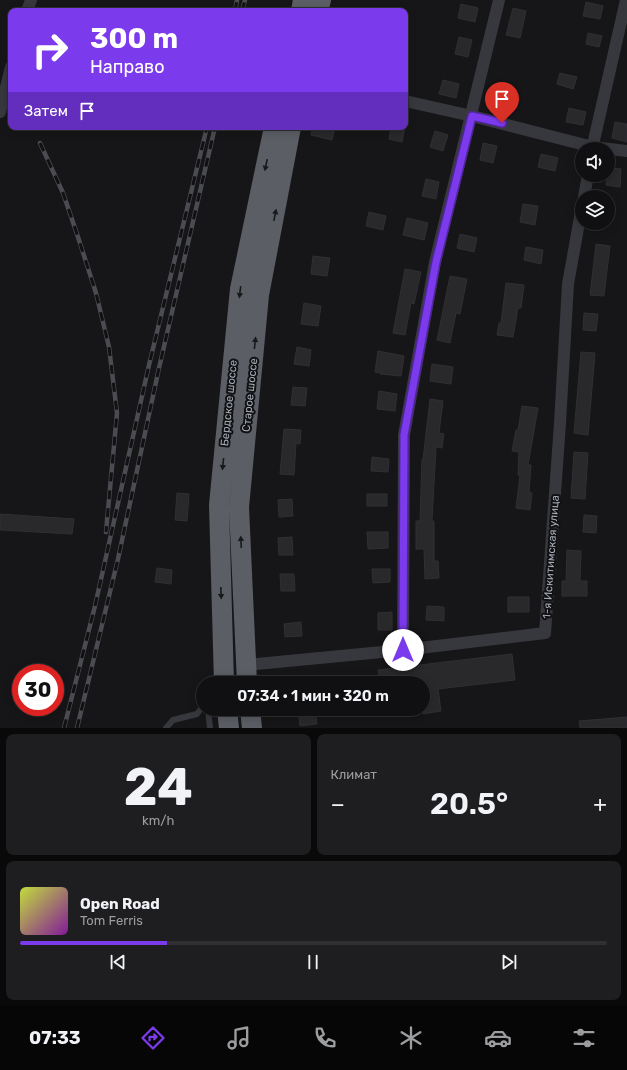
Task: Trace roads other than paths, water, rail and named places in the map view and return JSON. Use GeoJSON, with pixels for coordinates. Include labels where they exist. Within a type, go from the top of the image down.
{"type":"FeatureCollection","features":[{"type":"Feature","properties":{"kind":"highway","name":"Бердское шоссе"},"geometry":{"type":"LineString","coordinates":[[224,676],[219,505],[240,289],[273,130]]}},
{"type":"Feature","properties":{"kind":"highway","name":"Старое шоссе"},"geometry":{"type":"LineString","coordinates":[[247,674],[239,508],[259,295],[290,130]]}},
{"type":"Feature","properties":{"kind":"highway"},"geometry":{"type":"LineString","coordinates":[[228,716],[229,728]]}},
{"type":"Feature","properties":{"kind":"highway"},"geometry":{"type":"LineString","coordinates":[[251,716],[252,728]]}},
{"type":"Feature","properties":{"kind":"street"},"geometry":{"type":"LineString","coordinates":[[403,650],[404,435],[436,262],[499,0]]}},
{"type":"Feature","properties":{"kind":"street"},"geometry":{"type":"LineString","coordinates":[[594,142],[626,0]]}},
{"type":"Feature","properties":{"kind":"street"},"geometry":{"type":"LineString","coordinates":[[0,112],[8,79]]}},
{"type":"Feature","properties":{"kind":"street"},"geometry":{"type":"LineString","coordinates":[[408,102],[472,116],[575,143]]}},
{"type":"Feature","properties":{"kind":"street"},"geometry":{"type":"LineString","coordinates":[[615,150],[627,151]]}},
{"type":"Feature","properties":{"kind":"street","name":"1-я Искитимская улица"},"geometry":{"type":"LineString","coordinates":[[247,674],[403,650],[545,633],[568,284],[578,230]]}},
{"type":"Feature","properties":{"kind":"lane"},"geometry":{"type":"LineString","coordinates":[[166,728],[173,720],[196,714]]}},
{"type":"Feature","properties":{"kind":"lane"},"geometry":{"type":"LineString","coordinates":[[209,716],[210,728]]}},
{"type":"Feature","properties":{"kind":"railway"},"geometry":{"type":"LineString","coordinates":[[236,8],[237,0]]}},
{"type":"Feature","properties":{"kind":"railway"},"geometry":{"type":"LineString","coordinates":[[243,8],[245,0]]}},
{"type":"Feature","properties":{"kind":"railway"},"geometry":{"type":"LineString","coordinates":[[64,728],[95,606],[149,365],[206,130]]}},
{"type":"Feature","properties":{"kind":"railway"},"geometry":{"type":"LineString","coordinates":[[77,728],[118,559],[159,368],[214,130]]}},
{"type":"Feature","properties":{"kind":"railway"},"geometry":{"type":"LineString","coordinates":[[40,143],[63,193],[78,237],[96,293],[109,347],[117,413],[106,532]]}}]}
